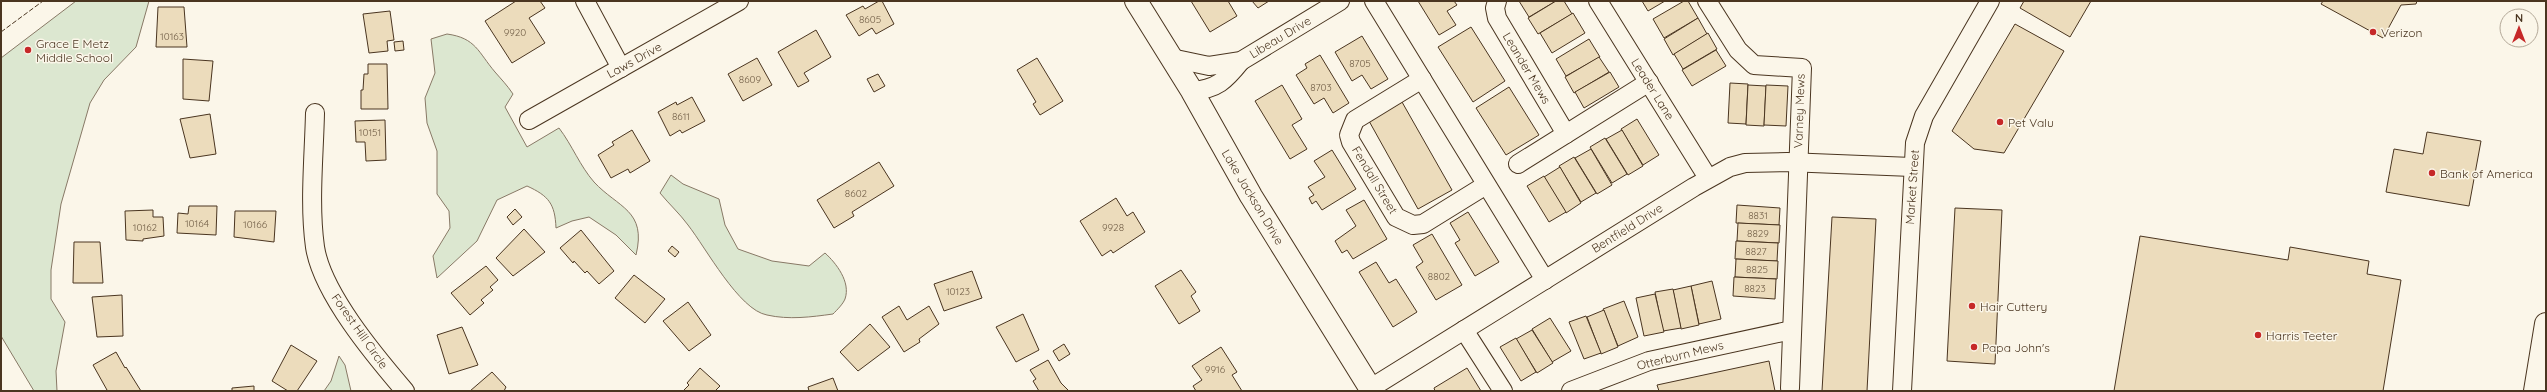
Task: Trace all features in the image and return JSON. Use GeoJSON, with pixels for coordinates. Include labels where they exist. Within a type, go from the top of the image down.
{"type":"FeatureCollection","features":[{"type":"Feature","properties":{"kind":"main road","name":"Lake Jackson Drive"},"geometry":{"type":"LineString","coordinates":[[1136,1],[1192,91],[1251,196],[1372,390]]}},
{"type":"Feature","properties":{"kind":"main road"},"geometry":{"type":"LineString","coordinates":[[2535,391],[2546,324]]}},
{"type":"Feature","properties":{"kind":"street"},"geometry":{"type":"LineString","coordinates":[[585,1],[621,68]]}},
{"type":"Feature","properties":{"kind":"street","name":"Laws Drive"},"geometry":{"type":"LineString","coordinates":[[529,120],[739,1]]}},
{"type":"Feature","properties":{"kind":"street","name":"Libeau Drive"},"geometry":{"type":"LineString","coordinates":[[1192,91],[1210,89],[1230,75],[1241,61],[1340,1]]}},
{"type":"Feature","properties":{"kind":"street"},"geometry":{"type":"LineString","coordinates":[[1374,1],[1545,280]]}},
{"type":"Feature","properties":{"kind":"street","name":"Leander Mews"},"geometry":{"type":"LineString","coordinates":[[1497,1],[1495,8],[1497,18],[1566,134]]}},
{"type":"Feature","properties":{"kind":"street","name":"Leader Lane"},"geometry":{"type":"LineString","coordinates":[[1598,1],[1708,178]]}},
{"type":"Feature","properties":{"kind":"street","name":"Varney Mews"},"geometry":{"type":"LineString","coordinates":[[1707,1],[1738,50],[1754,65],[1802,68],[1797,162]]}},
{"type":"Feature","properties":{"kind":"street","name":"Market Street"},"geometry":{"type":"LineString","coordinates":[[1902,391],[1912,167],[1915,143],[1924,116],[1990,1]]}},
{"type":"Feature","properties":{"kind":"street","name":"Libeau Drive"},"geometry":{"type":"LineString","coordinates":[[1171,58],[1209,66],[1241,61]]}},
{"type":"Feature","properties":{"kind":"street","name":"Fendall Street"},"geometry":{"type":"LineString","coordinates":[[1422,80],[1355,120],[1349,135],[1351,142],[1396,217],[1413,226],[1423,224],[1486,185]]}},
{"type":"Feature","properties":{"kind":"street"},"geometry":{"type":"LineString","coordinates":[[1518,164],[1649,82]]}},
{"type":"Feature","properties":{"kind":"street","name":"Forest Hill Circle"},"geometry":{"type":"LineString","coordinates":[[315,113],[313,224],[316,248],[321,267],[328,286],[347,314],[405,391]]}},
{"type":"Feature","properties":{"kind":"street"},"geometry":{"type":"LineString","coordinates":[[1790,388],[1797,162]]}},
{"type":"Feature","properties":{"kind":"street","name":"Bentfield Drive"},"geometry":{"type":"LineString","coordinates":[[1372,390],[1464,330],[1708,178],[1730,167],[1745,163],[1797,162],[1912,167]]}},
{"type":"Feature","properties":{"kind":"street"},"geometry":{"type":"LineString","coordinates":[[1464,330],[1503,391]]}},
{"type":"Feature","properties":{"kind":"street","name":"Otterburn Mews"},"geometry":{"type":"LineString","coordinates":[[1571,391],[1649,361],[1792,330]]}},
{"type":"Feature","properties":{"kind":"green space"},"geometry":{"type":"Polygon","coordinates":[[[76,1],[149,1],[136,47],[104,80],[90,103],[61,204],[51,270],[51,299],[65,322],[56,371],[57,391],[34,391],[1,336],[1,58],[76,1]]]}},
{"type":"Feature","properties":{"kind":"green space"},"geometry":{"type":"Polygon","coordinates":[[[447,34],[464,39],[476,47],[511,91],[513,94],[505,107],[527,147],[559,128],[584,169],[594,182],[628,211],[634,219],[637,228],[638,240],[636,255],[616,235],[589,217],[572,221],[556,228],[554,213],[546,197],[527,186],[497,200],[477,241],[437,278],[433,256],[450,228],[449,211],[437,194],[437,151],[427,123],[425,98],[435,73],[431,39],[447,34]]]}},
{"type":"Feature","properties":{"kind":"green space"},"geometry":{"type":"Polygon","coordinates":[[[671,175],[683,184],[719,199],[725,225],[738,249],[772,261],[809,266],[825,253],[838,267],[846,286],[845,299],[841,305],[833,314],[808,317],[775,317],[756,311],[734,290],[682,217],[660,193],[671,175]]]}},
{"type":"Feature","properties":{"kind":"green space"},"geometry":{"type":"Polygon","coordinates":[[[339,356],[345,365],[351,391],[324,391],[331,381],[339,356]]]}},
{"type":"Feature","properties":{"kind":"building"},"geometry":{"type":"Polygon","coordinates":[[[516,1],[540,1],[545,8],[529,18],[545,43],[512,63],[485,21],[516,1]]]}},
{"type":"Feature","properties":{"kind":"building"},"geometry":{"type":"Polygon","coordinates":[[[879,1],[882,1],[894,24],[876,34],[872,28],[859,36],[846,15],[863,6],[865,9],[879,1]]]}},
{"type":"Feature","properties":{"kind":"building"},"geometry":{"type":"Polygon","coordinates":[[[1191,1],[1228,1],[1237,16],[1210,32],[1191,1]]]}},
{"type":"Feature","properties":{"kind":"building"},"geometry":{"type":"Polygon","coordinates":[[[1252,1],[1269,1],[1258,8],[1252,1]]]}},
{"type":"Feature","properties":{"kind":"building"},"geometry":{"type":"Polygon","coordinates":[[[1418,1],[1454,1],[1457,5],[1447,11],[1456,25],[1439,35],[1418,1]]]}},
{"type":"Feature","properties":{"kind":"building"},"geometry":{"type":"Polygon","coordinates":[[[1519,1],[1556,1],[1529,17],[1519,1]]]}},
{"type":"Feature","properties":{"kind":"building"},"geometry":{"type":"Polygon","coordinates":[[[1556,1],[1564,1],[1572,14],[1538,34],[1528,18],[1556,1]]]}},
{"type":"Feature","properties":{"kind":"building"},"geometry":{"type":"Polygon","coordinates":[[[1642,1],[1665,1],[1648,11],[1642,1]]]}},
{"type":"Feature","properties":{"kind":"building"},"geometry":{"type":"Polygon","coordinates":[[[1684,1],[1688,1],[1698,18],[1664,38],[1653,19],[1684,1]]]}},
{"type":"Feature","properties":{"kind":"building"},"geometry":{"type":"Polygon","coordinates":[[[2024,1],[2091,1],[2070,37],[2020,8],[2024,1]]]}},
{"type":"Feature","properties":{"kind":"building"},"geometry":{"type":"Polygon","coordinates":[[[2323,1],[2417,1],[2416,4],[2401,5],[2383,38],[2321,4],[2323,1]]]}},
{"type":"Feature","properties":{"kind":"building"},"geometry":{"type":"Polygon","coordinates":[[[158,7],[184,7],[187,47],[156,47],[158,7]]]}},
{"type":"Feature","properties":{"kind":"building"},"geometry":{"type":"Polygon","coordinates":[[[390,11],[394,40],[387,41],[388,51],[369,53],[363,14],[390,11]]]}},
{"type":"Feature","properties":{"kind":"building"},"geometry":{"type":"Polygon","coordinates":[[[1573,13],[1585,33],[1552,53],[1540,33],[1573,13]]]}},
{"type":"Feature","properties":{"kind":"building"},"geometry":{"type":"Polygon","coordinates":[[[1698,18],[1707,34],[1673,55],[1664,39],[1698,18]]]}},
{"type":"Feature","properties":{"kind":"building"},"geometry":{"type":"Polygon","coordinates":[[[2015,24],[2064,51],[2004,153],[1974,149],[1952,131],[2015,24]]]}},
{"type":"Feature","properties":{"kind":"building"},"geometry":{"type":"Polygon","coordinates":[[[1471,27],[1505,81],[1473,102],[1438,47],[1471,27]]]}},
{"type":"Feature","properties":{"kind":"building"},"geometry":{"type":"Polygon","coordinates":[[[816,30],[831,57],[804,73],[809,81],[798,87],[778,52],[816,30]]]}},
{"type":"Feature","properties":{"kind":"building"},"geometry":{"type":"Polygon","coordinates":[[[1708,33],[1717,49],[1683,69],[1674,54],[1708,33]]]}},
{"type":"Feature","properties":{"kind":"building"},"geometry":{"type":"Polygon","coordinates":[[[1362,36],[1388,79],[1371,89],[1362,75],[1352,81],[1335,52],[1362,36]]]}},
{"type":"Feature","properties":{"kind":"building"},"geometry":{"type":"Polygon","coordinates":[[[1589,39],[1600,57],[1566,76],[1556,59],[1589,39]]]}},
{"type":"Feature","properties":{"kind":"building"},"geometry":{"type":"Polygon","coordinates":[[[403,41],[404,50],[395,51],[394,42],[403,41]]]}},
{"type":"Feature","properties":{"kind":"building"},"geometry":{"type":"Polygon","coordinates":[[[1716,50],[1726,66],[1692,86],[1682,70],[1716,50]]]}},
{"type":"Feature","properties":{"kind":"building"},"geometry":{"type":"Polygon","coordinates":[[[1320,55],[1349,103],[1333,113],[1324,98],[1314,104],[1296,75],[1307,68],[1305,64],[1320,55]]]}},
{"type":"Feature","properties":{"kind":"building"},"geometry":{"type":"Polygon","coordinates":[[[1599,57],[1609,72],[1574,93],[1565,77],[1599,57]]]}},
{"type":"Feature","properties":{"kind":"building"},"geometry":{"type":"Polygon","coordinates":[[[757,58],[772,85],[743,101],[728,74],[757,58]]]}},
{"type":"Feature","properties":{"kind":"building"},"geometry":{"type":"Polygon","coordinates":[[[1037,58],[1063,101],[1040,115],[1033,104],[1036,102],[1017,70],[1037,58]]]}},
{"type":"Feature","properties":{"kind":"building"},"geometry":{"type":"Polygon","coordinates":[[[183,59],[213,61],[209,101],[183,99],[183,59]]]}},
{"type":"Feature","properties":{"kind":"building"},"geometry":{"type":"Polygon","coordinates":[[[368,64],[387,64],[388,109],[361,109],[361,90],[363,90],[364,74],[368,74],[368,64]]]}},
{"type":"Feature","properties":{"kind":"building"},"geometry":{"type":"Polygon","coordinates":[[[1610,72],[1619,87],[1584,108],[1575,92],[1610,72]]]}},
{"type":"Feature","properties":{"kind":"building"},"geometry":{"type":"Polygon","coordinates":[[[878,74],[885,86],[874,92],[867,79],[878,74]]]}},
{"type":"Feature","properties":{"kind":"building"},"geometry":{"type":"Polygon","coordinates":[[[1730,83],[1748,84],[1746,124],[1728,123],[1730,83]]]}},
{"type":"Feature","properties":{"kind":"building"},"geometry":{"type":"Polygon","coordinates":[[[1282,85],[1302,119],[1292,125],[1307,149],[1290,159],[1255,101],[1282,85]]]}},
{"type":"Feature","properties":{"kind":"building"},"geometry":{"type":"Polygon","coordinates":[[[1748,85],[1766,86],[1764,126],[1746,125],[1748,85]]]}},
{"type":"Feature","properties":{"kind":"building"},"geometry":{"type":"Polygon","coordinates":[[[1766,85],[1788,86],[1786,126],[1764,125],[1766,85]]]}},
{"type":"Feature","properties":{"kind":"building"},"geometry":{"type":"Polygon","coordinates":[[[1509,87],[1539,135],[1506,155],[1476,108],[1509,87]]]}},
{"type":"Feature","properties":{"kind":"building"},"geometry":{"type":"Polygon","coordinates":[[[692,97],[705,121],[682,133],[680,130],[670,136],[658,112],[676,102],[677,105],[692,97]]]}},
{"type":"Feature","properties":{"kind":"building"},"geometry":{"type":"Polygon","coordinates":[[[1402,102],[1452,190],[1418,209],[1369,121],[1402,102]]]}},
{"type":"Feature","properties":{"kind":"building"},"geometry":{"type":"Polygon","coordinates":[[[210,114],[216,154],[190,158],[180,119],[210,114]]]}},
{"type":"Feature","properties":{"kind":"building"},"geometry":{"type":"Polygon","coordinates":[[[1637,119],[1659,155],[1643,165],[1621,129],[1637,119]]]}},
{"type":"Feature","properties":{"kind":"building"},"geometry":{"type":"Polygon","coordinates":[[[385,120],[386,160],[366,161],[365,142],[356,142],[355,121],[385,120]]]}},
{"type":"Feature","properties":{"kind":"building"},"geometry":{"type":"Polygon","coordinates":[[[632,130],[650,161],[630,173],[628,169],[611,178],[598,155],[614,145],[612,142],[632,130]]]}},
{"type":"Feature","properties":{"kind":"building"},"geometry":{"type":"Polygon","coordinates":[[[1622,130],[1643,166],[1628,175],[1606,139],[1622,130]]]}},
{"type":"Feature","properties":{"kind":"building","name":"Bank of America"},"geometry":{"type":"Polygon","coordinates":[[[2427,132],[2481,141],[2469,206],[2386,192],[2394,149],[2423,154],[2427,132]]]}},
{"type":"Feature","properties":{"kind":"building"},"geometry":{"type":"Polygon","coordinates":[[[1605,138],[1627,174],[1612,183],[1590,147],[1605,138]]]}},
{"type":"Feature","properties":{"kind":"building"},"geometry":{"type":"Polygon","coordinates":[[[1591,149],[1612,185],[1597,194],[1575,158],[1591,149]]]}},
{"type":"Feature","properties":{"kind":"building"},"geometry":{"type":"Polygon","coordinates":[[[1332,150],[1356,189],[1322,210],[1316,201],[1312,204],[1309,198],[1314,195],[1308,187],[1325,177],[1314,161],[1332,150]]]}},
{"type":"Feature","properties":{"kind":"building"},"geometry":{"type":"Polygon","coordinates":[[[1574,157],[1596,193],[1581,202],[1559,166],[1574,157]]]}},
{"type":"Feature","properties":{"kind":"building"},"geometry":{"type":"Polygon","coordinates":[[[879,162],[894,186],[852,212],[854,216],[834,228],[817,200],[879,162]]]}},
{"type":"Feature","properties":{"kind":"building"},"geometry":{"type":"Polygon","coordinates":[[[1560,167],[1581,203],[1566,213],[1544,177],[1560,167]]]}},
{"type":"Feature","properties":{"kind":"building"},"geometry":{"type":"Polygon","coordinates":[[[1544,176],[1566,212],[1549,222],[1527,186],[1544,176]]]}},
{"type":"Feature","properties":{"kind":"building"},"geometry":{"type":"Polygon","coordinates":[[[1116,198],[1127,216],[1133,212],[1145,232],[1113,253],[1111,250],[1102,256],[1080,221],[1116,198]]]}},
{"type":"Feature","properties":{"kind":"building"},"geometry":{"type":"Polygon","coordinates":[[[1364,200],[1387,239],[1353,259],[1347,250],[1342,253],[1335,241],[1356,226],[1346,210],[1364,200]]]}},
{"type":"Feature","properties":{"kind":"building"},"geometry":{"type":"Polygon","coordinates":[[[1737,205],[1780,208],[1779,225],[1736,223],[1737,205]]]}},
{"type":"Feature","properties":{"kind":"building"},"geometry":{"type":"Polygon","coordinates":[[[189,206],[217,206],[216,235],[177,233],[178,213],[188,214],[189,206]]]}},
{"type":"Feature","properties":{"kind":"building"},"geometry":{"type":"Polygon","coordinates":[[[1955,208],[2002,210],[1995,364],[1947,361],[1955,208]]]}},
{"type":"Feature","properties":{"kind":"building"},"geometry":{"type":"Polygon","coordinates":[[[515,209],[522,217],[513,225],[507,217],[515,209]]]}},
{"type":"Feature","properties":{"kind":"building"},"geometry":{"type":"Polygon","coordinates":[[[153,210],[153,217],[163,217],[164,236],[143,239],[143,241],[126,240],[125,211],[153,210]]]}},
{"type":"Feature","properties":{"kind":"building"},"geometry":{"type":"Polygon","coordinates":[[[235,211],[276,211],[274,242],[234,237],[235,211]]]}},
{"type":"Feature","properties":{"kind":"building"},"geometry":{"type":"Polygon","coordinates":[[[1468,212],[1499,262],[1475,276],[1455,243],[1460,240],[1450,223],[1468,212]]]}},
{"type":"Feature","properties":{"kind":"building"},"geometry":{"type":"Polygon","coordinates":[[[1832,217],[1876,219],[1867,391],[1822,391],[1832,217]]]}},
{"type":"Feature","properties":{"kind":"building"},"geometry":{"type":"Polygon","coordinates":[[[1738,223],[1780,225],[1779,243],[1737,241],[1738,223]]]}},
{"type":"Feature","properties":{"kind":"building"},"geometry":{"type":"Polygon","coordinates":[[[524,229],[545,252],[513,276],[496,258],[524,229]]]}},
{"type":"Feature","properties":{"kind":"building"},"geometry":{"type":"Polygon","coordinates":[[[581,230],[614,271],[599,284],[587,271],[585,273],[574,261],[573,263],[560,248],[581,230]]]}},
{"type":"Feature","properties":{"kind":"building"},"geometry":{"type":"Polygon","coordinates":[[[1432,234],[1462,285],[1436,300],[1416,267],[1423,262],[1413,245],[1432,234]]]}},
{"type":"Feature","properties":{"kind":"building","name":"Harris Teeter"},"geometry":{"type":"Polygon","coordinates":[[[2140,236],[2288,260],[2290,247],[2369,261],[2367,274],[2401,280],[2383,391],[2114,391],[2140,236]]]}},
{"type":"Feature","properties":{"kind":"building"},"geometry":{"type":"Polygon","coordinates":[[[1736,241],[1778,243],[1777,261],[1735,259],[1736,241]]]}},
{"type":"Feature","properties":{"kind":"building"},"geometry":{"type":"Polygon","coordinates":[[[74,242],[100,242],[103,283],[73,283],[74,242]]]}},
{"type":"Feature","properties":{"kind":"building"},"geometry":{"type":"Polygon","coordinates":[[[672,246],[679,252],[675,257],[668,251],[672,246]]]}},
{"type":"Feature","properties":{"kind":"building"},"geometry":{"type":"Polygon","coordinates":[[[1736,259],[1778,261],[1777,279],[1735,277],[1736,259]]]}},
{"type":"Feature","properties":{"kind":"building"},"geometry":{"type":"Polygon","coordinates":[[[1376,262],[1389,283],[1396,279],[1417,312],[1393,327],[1359,272],[1376,262]]]}},
{"type":"Feature","properties":{"kind":"building"},"geometry":{"type":"Polygon","coordinates":[[[486,266],[498,280],[490,287],[493,290],[481,300],[484,303],[470,315],[451,293],[486,266]]]}},
{"type":"Feature","properties":{"kind":"building"},"geometry":{"type":"Polygon","coordinates":[[[1181,270],[1196,292],[1191,296],[1200,311],[1179,324],[1155,286],[1181,270]]]}},
{"type":"Feature","properties":{"kind":"building"},"geometry":{"type":"Polygon","coordinates":[[[972,271],[982,298],[944,311],[934,284],[972,271]]]}},
{"type":"Feature","properties":{"kind":"building"},"geometry":{"type":"Polygon","coordinates":[[[634,275],[665,299],[645,323],[615,298],[634,275]]]}},
{"type":"Feature","properties":{"kind":"building"},"geometry":{"type":"Polygon","coordinates":[[[1734,277],[1776,279],[1775,299],[1733,296],[1734,277]]]}},
{"type":"Feature","properties":{"kind":"building"},"geometry":{"type":"Polygon","coordinates":[[[1712,281],[1721,319],[1699,324],[1691,286],[1712,281]]]}},
{"type":"Feature","properties":{"kind":"building"},"geometry":{"type":"Polygon","coordinates":[[[1691,286],[1699,325],[1681,329],[1673,290],[1691,286]]]}},
{"type":"Feature","properties":{"kind":"building"},"geometry":{"type":"Polygon","coordinates":[[[1673,289],[1681,328],[1663,331],[1655,292],[1673,289]]]}},
{"type":"Feature","properties":{"kind":"building"},"geometry":{"type":"Polygon","coordinates":[[[1655,294],[1664,332],[1644,336],[1636,298],[1655,294]]]}},
{"type":"Feature","properties":{"kind":"building"},"geometry":{"type":"Polygon","coordinates":[[[122,295],[123,336],[97,337],[92,297],[122,295]]]}},
{"type":"Feature","properties":{"kind":"building"},"geometry":{"type":"Polygon","coordinates":[[[1624,301],[1638,337],[1618,346],[1603,309],[1624,301]]]}},
{"type":"Feature","properties":{"kind":"building"},"geometry":{"type":"Polygon","coordinates":[[[688,302],[711,335],[689,351],[663,321],[688,302]]]}},
{"type":"Feature","properties":{"kind":"building"},"geometry":{"type":"Polygon","coordinates":[[[899,306],[907,320],[929,306],[939,324],[919,339],[920,342],[904,352],[882,317],[899,306]]]}},
{"type":"Feature","properties":{"kind":"building"},"geometry":{"type":"Polygon","coordinates":[[[1604,310],[1618,347],[1601,354],[1587,317],[1604,310]]]}},
{"type":"Feature","properties":{"kind":"building"},"geometry":{"type":"Polygon","coordinates":[[[1023,314],[1039,350],[1016,362],[996,327],[1023,314]]]}},
{"type":"Feature","properties":{"kind":"building"},"geometry":{"type":"Polygon","coordinates":[[[1586,316],[1601,353],[1584,359],[1569,322],[1586,316]]]}},
{"type":"Feature","properties":{"kind":"building"},"geometry":{"type":"Polygon","coordinates":[[[1550,318],[1571,351],[1552,362],[1532,329],[1550,318]]]}},
{"type":"Feature","properties":{"kind":"building"},"geometry":{"type":"Polygon","coordinates":[[[870,324],[890,347],[858,371],[840,352],[870,324]]]}},
{"type":"Feature","properties":{"kind":"building"},"geometry":{"type":"Polygon","coordinates":[[[462,327],[478,365],[449,374],[437,335],[462,327]]]}},
{"type":"Feature","properties":{"kind":"building"},"geometry":{"type":"Polygon","coordinates":[[[1532,330],[1553,363],[1537,373],[1516,339],[1532,330]]]}},
{"type":"Feature","properties":{"kind":"building"},"geometry":{"type":"Polygon","coordinates":[[[1516,338],[1536,372],[1521,381],[1500,347],[1516,338]]]}},
{"type":"Feature","properties":{"kind":"building"},"geometry":{"type":"Polygon","coordinates":[[[1064,344],[1070,354],[1059,361],[1053,351],[1064,344]]]}},
{"type":"Feature","properties":{"kind":"building"},"geometry":{"type":"Polygon","coordinates":[[[291,345],[317,361],[297,391],[288,391],[272,381],[291,345]]]}},
{"type":"Feature","properties":{"kind":"building"},"geometry":{"type":"Polygon","coordinates":[[[1221,347],[1237,372],[1232,375],[1242,391],[1196,391],[1193,386],[1202,380],[1192,366],[1221,347]]]}},
{"type":"Feature","properties":{"kind":"building"},"geometry":{"type":"Polygon","coordinates":[[[116,352],[141,391],[105,391],[107,390],[93,365],[116,352]]]}},
{"type":"Feature","properties":{"kind":"building"},"geometry":{"type":"Polygon","coordinates":[[[1048,360],[1061,383],[1069,391],[1039,391],[1033,381],[1036,379],[1030,370],[1048,360]]]}},
{"type":"Feature","properties":{"kind":"building"},"geometry":{"type":"Polygon","coordinates":[[[1769,361],[1775,391],[1659,391],[1657,385],[1769,361]]]}},
{"type":"Feature","properties":{"kind":"building"},"geometry":{"type":"Polygon","coordinates":[[[700,368],[720,386],[715,391],[683,391],[689,385],[687,383],[700,368]]]}},
{"type":"Feature","properties":{"kind":"building"},"geometry":{"type":"Polygon","coordinates":[[[1467,368],[1481,391],[1435,391],[1434,388],[1467,368]]]}},
{"type":"Feature","properties":{"kind":"building"},"geometry":{"type":"Polygon","coordinates":[[[492,372],[506,387],[504,391],[470,391],[492,372]]]}},
{"type":"Feature","properties":{"kind":"building"},"geometry":{"type":"Polygon","coordinates":[[[833,378],[838,391],[809,391],[808,387],[833,378]]]}},
{"type":"Feature","properties":{"kind":"building"},"geometry":{"type":"Polygon","coordinates":[[[254,386],[254,391],[232,391],[232,388],[254,386]]]}},
{"type":"Feature","properties":{"kind":"fence"},"geometry":{"type":"LineString","coordinates":[[1,32],[43,1]]}},
{"type":"Feature","properties":{"kind":"place","name":"Verizon"},"geometry":{"type":"Point","coordinates":[2373,32]}},
{"type":"Feature","properties":{"kind":"place","name":"Grace E Metz Middle School"},"geometry":{"type":"Point","coordinates":[28,50]}},
{"type":"Feature","properties":{"kind":"place","name":"Pet Valu"},"geometry":{"type":"Point","coordinates":[2000,122]}},
{"type":"Feature","properties":{"kind":"place","name":"Bank of America"},"geometry":{"type":"Point","coordinates":[2432,173]}},
{"type":"Feature","properties":{"kind":"place","name":"Hair Cuttery"},"geometry":{"type":"Point","coordinates":[1972,306]}},
{"type":"Feature","properties":{"kind":"place","name":"Harris Teeter"},"geometry":{"type":"Point","coordinates":[2258,335]}},
{"type":"Feature","properties":{"kind":"place","name":"Papa John's"},"geometry":{"type":"Point","coordinates":[1974,347]}}]}
